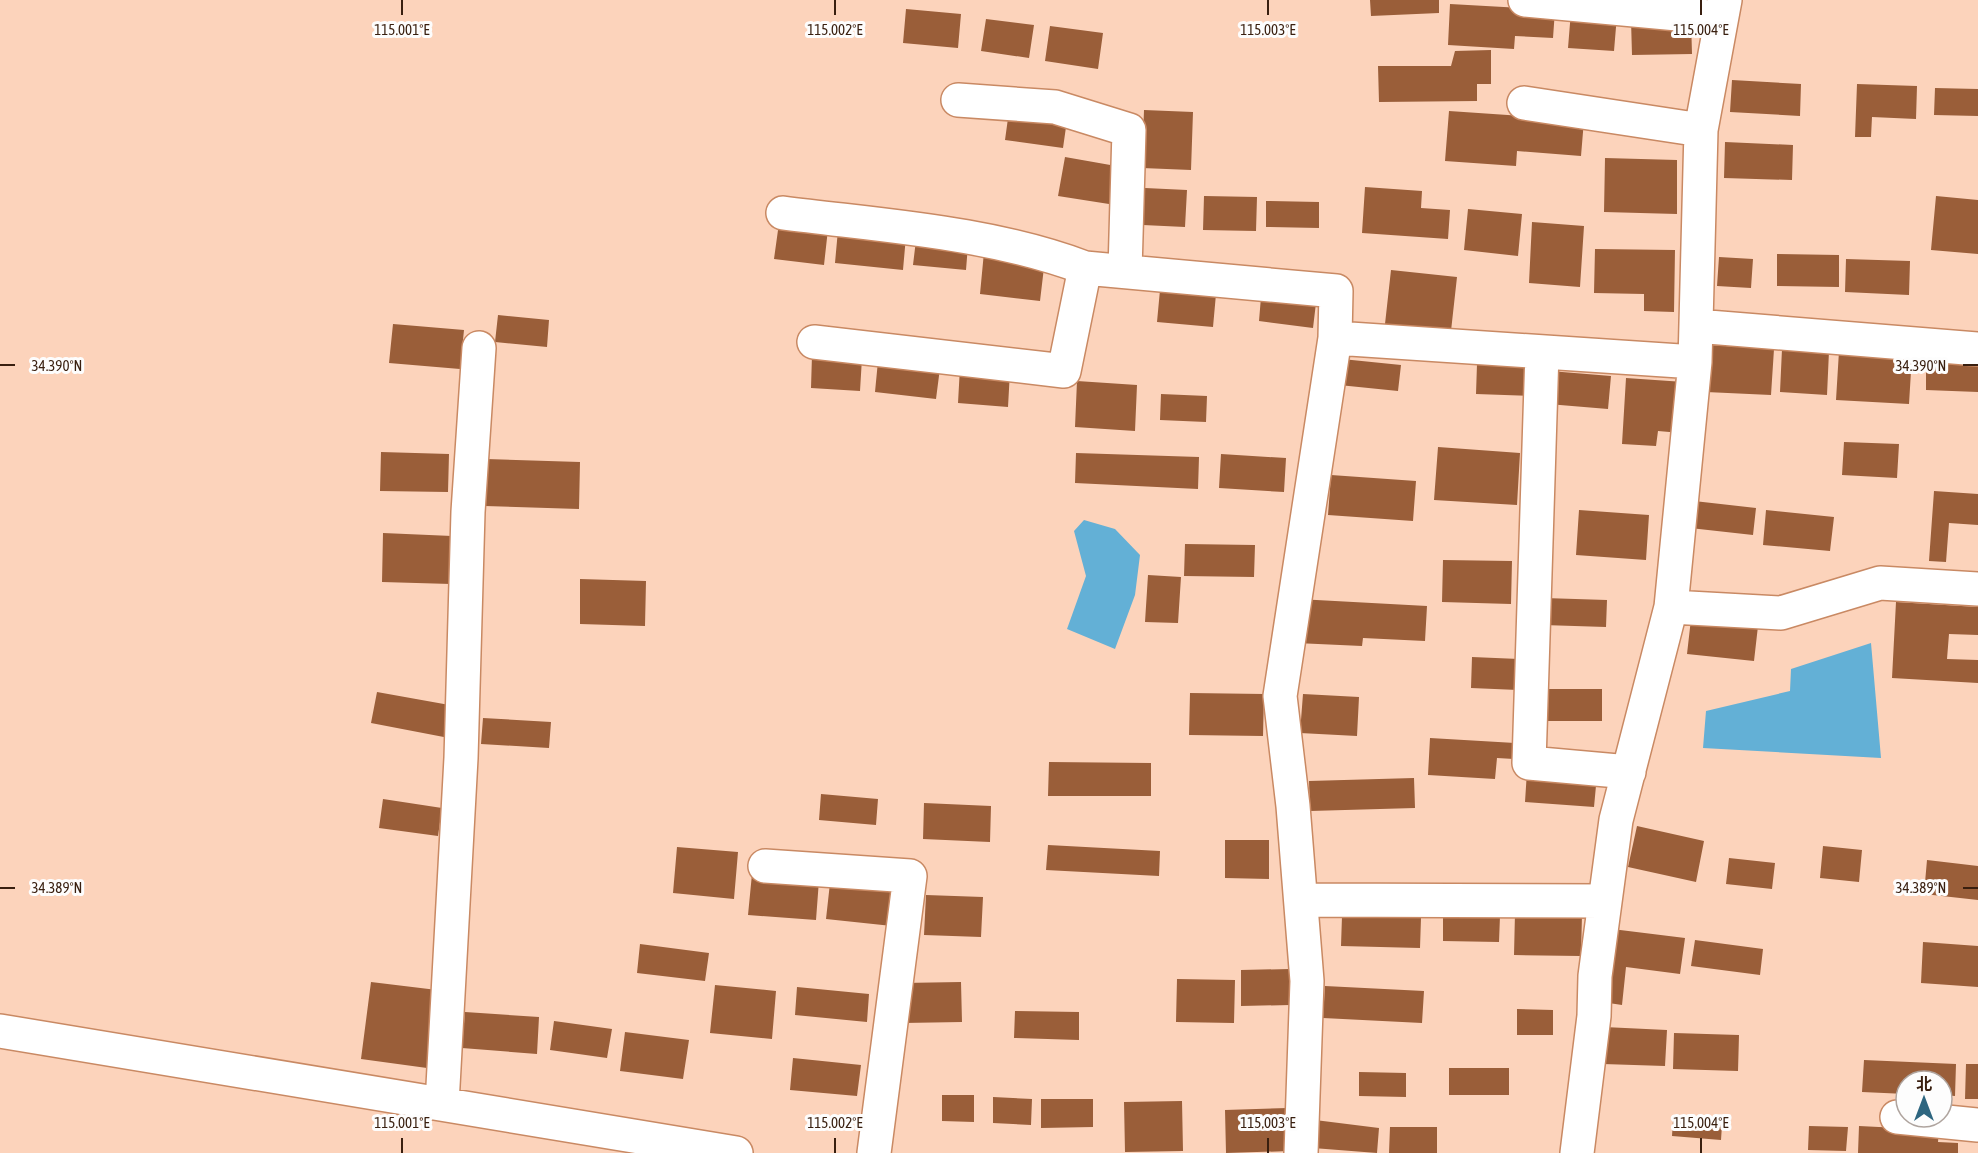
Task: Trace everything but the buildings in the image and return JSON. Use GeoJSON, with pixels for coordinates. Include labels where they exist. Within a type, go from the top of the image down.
{"type":"FeatureCollection","features":[{"type":"Feature","properties":{"kind":"street"},"geometry":{"type":"LineString","coordinates":[[1525,0],[1723,9],[1701,130],[1695,362],[1671,607],[1616,820],[1595,976],[1594,1016],[1578,1153]]}},
{"type":"Feature","properties":{"kind":"street"},"geometry":{"type":"LineString","coordinates":[[958,100],[1055,107],[1129,130],[1125,271]]}},
{"type":"Feature","properties":{"kind":"street"},"geometry":{"type":"LineString","coordinates":[[1524,103],[1701,130]]}},
{"type":"Feature","properties":{"kind":"street"},"geometry":{"type":"LineString","coordinates":[[783,213],[921,231],[1041,251],[1085,268],[1336,291],[1335,338],[1280,696],[1293,806],[1307,981],[1301,1153]]}},
{"type":"Feature","properties":{"kind":"street"},"geometry":{"type":"LineString","coordinates":[[814,342],[1064,370],[1085,268]]}},
{"type":"Feature","properties":{"kind":"street"},"geometry":{"type":"LineString","coordinates":[[1696,326],[1978,349]]}},
{"type":"Feature","properties":{"kind":"street"},"geometry":{"type":"LineString","coordinates":[[1335,338],[1695,362]]}},
{"type":"Feature","properties":{"kind":"street"},"geometry":{"type":"LineString","coordinates":[[442,1104],[461,758],[468,512],[479,348]]}},
{"type":"Feature","properties":{"kind":"street"},"geometry":{"type":"LineString","coordinates":[[1542,352],[1529,763],[1629,772]]}},
{"type":"Feature","properties":{"kind":"street"},"geometry":{"type":"LineString","coordinates":[[1671,607],[1780,613],[1880,583],[1978,589]]}},
{"type":"Feature","properties":{"kind":"street"},"geometry":{"type":"LineString","coordinates":[[765,866],[910,876],[874,1153]]}},
{"type":"Feature","properties":{"kind":"street"},"geometry":{"type":"LineString","coordinates":[[1301,900],[1605,901]]}},
{"type":"Feature","properties":{"kind":"street"},"geometry":{"type":"LineString","coordinates":[[0,1031],[442,1104],[686,1149],[736,1153]]}},
{"type":"Feature","properties":{"kind":"street"},"geometry":{"type":"LineString","coordinates":[[1954,1123],[1978,1125]]}},
{"type":"Feature","properties":{"kind":"water"},"geometry":{"type":"Polygon","coordinates":[[[1084,520],[1115,529],[1140,555],[1135,595],[1115,649],[1067,629],[1086,576],[1074,531],[1084,520]]]}},
{"type":"Feature","properties":{"kind":"water"},"geometry":{"type":"Polygon","coordinates":[[[1871,643],[1881,758],[1703,748],[1706,711],[1790,691],[1791,669],[1871,643]]]}}]}
